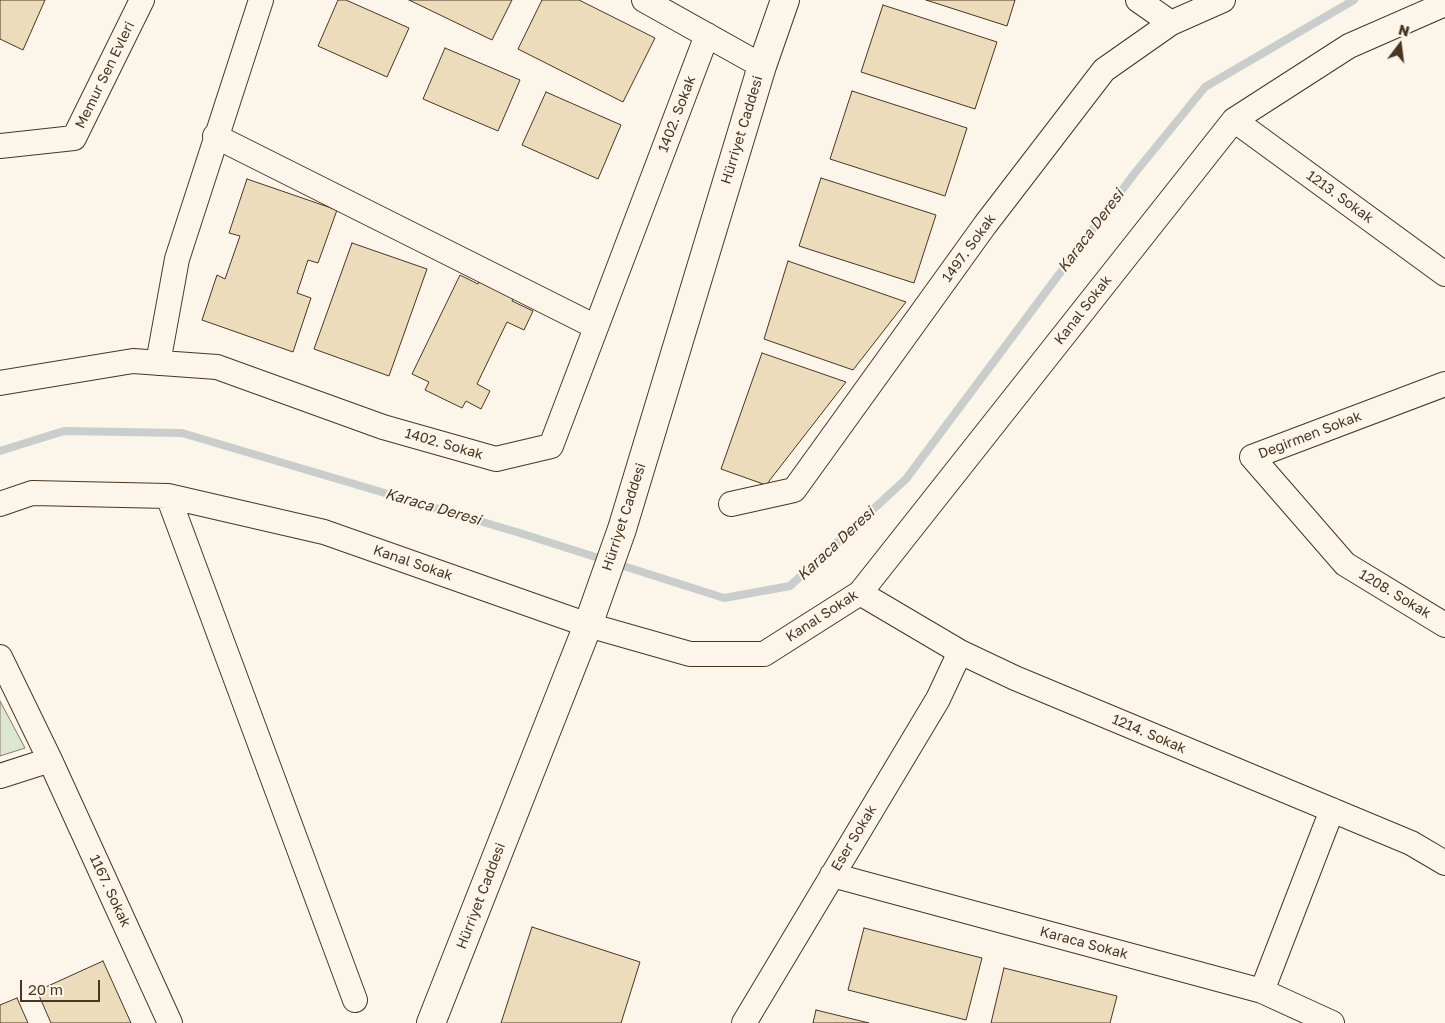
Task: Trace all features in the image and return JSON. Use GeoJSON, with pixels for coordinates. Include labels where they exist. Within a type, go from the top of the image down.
{"type":"FeatureCollection","features":[{"type":"Feature","properties":{"kind":"main road","name":"Hürriyet Caddesi"},"geometry":{"type":"LineString","coordinates":[[432,1023],[588,625],[622,529],[762,66],[785,0]]}},
{"type":"Feature","properties":{"kind":"street","name":"Memur Sen Evleri"},"geometry":{"type":"LineString","coordinates":[[0,146],[74,138],[142,0]]}},
{"type":"Feature","properties":{"kind":"street"},"geometry":{"type":"LineString","coordinates":[[158,362],[176,259],[261,0]]}},
{"type":"Feature","properties":{"kind":"street"},"geometry":{"type":"LineString","coordinates":[[644,0],[762,66]]}},
{"type":"Feature","properties":{"kind":"street"},"geometry":{"type":"LineString","coordinates":[[1138,0],[1171,23]]}},
{"type":"Feature","properties":{"kind":"street","name":"1497. Sokak"},"geometry":{"type":"LineString","coordinates":[[731,504],[794,490],[985,225],[1104,70],[1171,23],[1210,3]]}},
{"type":"Feature","properties":{"kind":"street","name":"Kanal Sokak"},"geometry":{"type":"LineString","coordinates":[[0,504],[32,493],[168,496],[324,532],[588,625],[690,654],[764,654],[860,592],[1234,120],[1349,46],[1445,4]]}},
{"type":"Feature","properties":{"kind":"street","name":"1402. Sokak"},"geometry":{"type":"LineString","coordinates":[[0,383],[133,361],[217,367],[383,427],[496,459],[551,446],[707,35]]}},
{"type":"Feature","properties":{"kind":"street","name":"1213. Sokak"},"geometry":{"type":"LineString","coordinates":[[1234,120],[1445,274]]}},
{"type":"Feature","properties":{"kind":"street"},"geometry":{"type":"LineString","coordinates":[[216,136],[596,327]]}},
{"type":"Feature","properties":{"kind":"street","name":"Değirmen Sokak"},"geometry":{"type":"LineString","coordinates":[[1345,564],[1252,457],[1445,384]]}},
{"type":"Feature","properties":{"kind":"street"},"geometry":{"type":"LineString","coordinates":[[168,496],[355,1000]]}},
{"type":"Feature","properties":{"kind":"street","name":"1208. Sokak"},"geometry":{"type":"LineString","coordinates":[[1345,564],[1445,625]]}},
{"type":"Feature","properties":{"kind":"street","name":"1214. Sokak"},"geometry":{"type":"LineString","coordinates":[[860,592],[960,652],[1015,678],[1411,843],[1445,863]]}},
{"type":"Feature","properties":{"kind":"street","name":"Eser Sokak"},"geometry":{"type":"LineString","coordinates":[[744,1023],[938,699],[960,652]]}},
{"type":"Feature","properties":{"kind":"street","name":"1167. Sokak"},"geometry":{"type":"LineString","coordinates":[[0,657],[50,760],[170,1023]]}},
{"type":"Feature","properties":{"kind":"street"},"geometry":{"type":"LineString","coordinates":[[0,776],[50,760]]}},
{"type":"Feature","properties":{"kind":"street"},"geometry":{"type":"LineString","coordinates":[[1262,990],[1332,810]]}},
{"type":"Feature","properties":{"kind":"street","name":"Karaca Sokak"},"geometry":{"type":"LineString","coordinates":[[832,875],[1262,990],[1332,1023]]}},
{"type":"Feature","properties":{"kind":"green space"},"geometry":{"type":"Polygon","coordinates":[[[0,701],[25,748],[0,756],[0,701]]]}},
{"type":"Feature","properties":{"kind":"building"},"geometry":{"type":"Polygon","coordinates":[[[0,0],[45,0],[23,50],[0,39],[0,0]]]}},
{"type":"Feature","properties":{"kind":"building"},"geometry":{"type":"Polygon","coordinates":[[[338,0],[346,0],[409,28],[387,77],[318,46],[338,0]]]}},
{"type":"Feature","properties":{"kind":"building"},"geometry":{"type":"Polygon","coordinates":[[[409,0],[512,0],[492,40],[409,0]]]}},
{"type":"Feature","properties":{"kind":"building"},"geometry":{"type":"Polygon","coordinates":[[[542,0],[579,0],[655,38],[623,102],[518,49],[542,0]]]}},
{"type":"Feature","properties":{"kind":"building"},"geometry":{"type":"Polygon","coordinates":[[[926,0],[1015,0],[1007,26],[926,0]]]}},
{"type":"Feature","properties":{"kind":"building"},"geometry":{"type":"Polygon","coordinates":[[[883,5],[997,42],[975,109],[861,72],[883,5]]]}},
{"type":"Feature","properties":{"kind":"building"},"geometry":{"type":"Polygon","coordinates":[[[445,48],[520,80],[498,131],[423,99],[445,48]]]}},
{"type":"Feature","properties":{"kind":"building"},"geometry":{"type":"Polygon","coordinates":[[[852,91],[967,128],[945,196],[830,159],[852,91]]]}},
{"type":"Feature","properties":{"kind":"building"},"geometry":{"type":"Polygon","coordinates":[[[546,92],[621,125],[598,179],[522,145],[546,92]]]}},
{"type":"Feature","properties":{"kind":"building"},"geometry":{"type":"Polygon","coordinates":[[[821,178],[936,215],[914,283],[799,246],[821,178]]]}},
{"type":"Feature","properties":{"kind":"building"},"geometry":{"type":"Polygon","coordinates":[[[247,179],[337,210],[318,263],[308,260],[297,293],[311,298],[293,352],[202,320],[217,275],[225,279],[240,236],[229,233],[247,179]]]}},
{"type":"Feature","properties":{"kind":"building"},"geometry":{"type":"Polygon","coordinates":[[[352,243],[427,269],[389,376],[314,349],[352,243]]]}},
{"type":"Feature","properties":{"kind":"building"},"geometry":{"type":"Polygon","coordinates":[[[788,261],[906,302],[853,370],[764,339],[788,261]]]}},
{"type":"Feature","properties":{"kind":"building"},"geometry":{"type":"Polygon","coordinates":[[[482,274],[517,291],[512,301],[533,311],[524,330],[507,322],[477,384],[490,391],[481,409],[466,401],[462,408],[425,390],[429,382],[412,374],[460,275],[478,284],[482,274]]]}},
{"type":"Feature","properties":{"kind":"building"},"geometry":{"type":"Polygon","coordinates":[[[762,353],[846,382],[766,485],[721,469],[762,353]]]}},
{"type":"Feature","properties":{"kind":"building"},"geometry":{"type":"Polygon","coordinates":[[[532,927],[640,962],[621,1023],[501,1023],[532,927]]]}},
{"type":"Feature","properties":{"kind":"building"},"geometry":{"type":"Polygon","coordinates":[[[864,928],[982,958],[966,1020],[848,990],[864,928]]]}},
{"type":"Feature","properties":{"kind":"building"},"geometry":{"type":"Polygon","coordinates":[[[103,961],[131,1023],[51,1023],[37,991],[103,961]]]}},
{"type":"Feature","properties":{"kind":"building"},"geometry":{"type":"Polygon","coordinates":[[[1004,968],[1117,996],[1110,1023],[991,1023],[1004,968]]]}},
{"type":"Feature","properties":{"kind":"building"},"geometry":{"type":"Polygon","coordinates":[[[17,998],[28,1023],[0,1023],[0,1005],[17,998]]]}},
{"type":"Feature","properties":{"kind":"building"},"geometry":{"type":"Polygon","coordinates":[[[816,1010],[869,1023],[813,1023],[816,1010]]]}},
{"type":"Feature","properties":{"kind":"waterway","name":"Karaca Deresi"},"geometry":{"type":"LineString","coordinates":[[0,451],[64,431],[182,433],[520,533],[724,598],[790,586],[906,479],[1134,174],[1205,87],[1354,0]]}}]}
